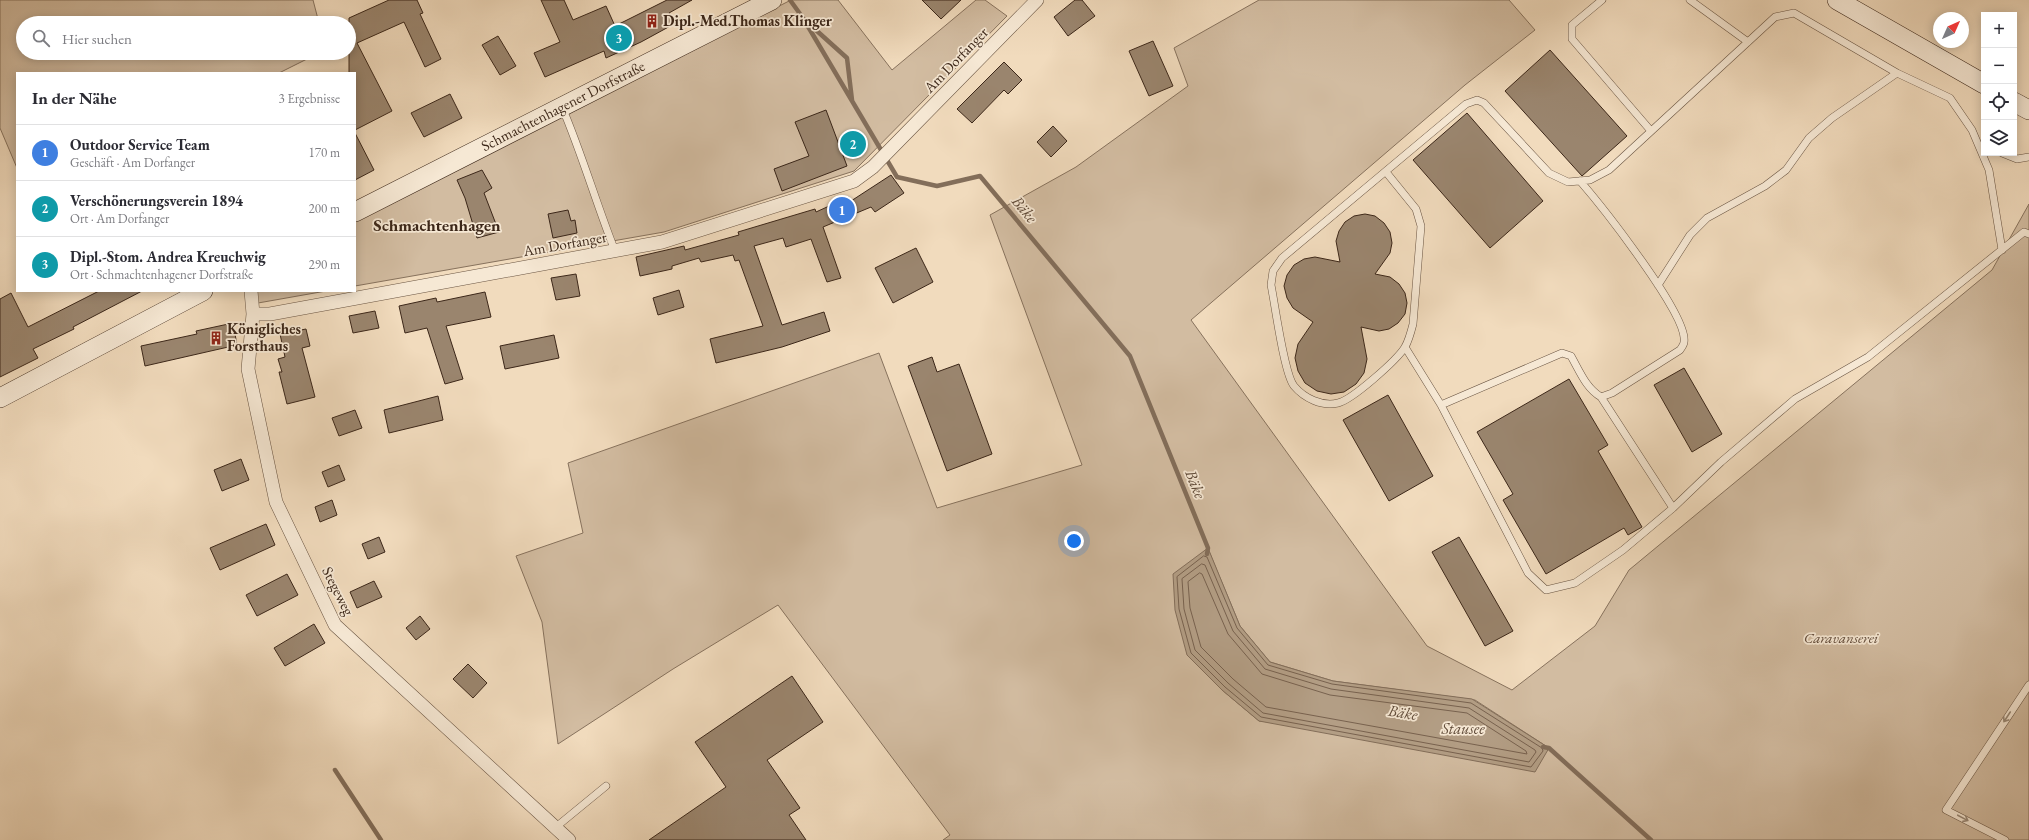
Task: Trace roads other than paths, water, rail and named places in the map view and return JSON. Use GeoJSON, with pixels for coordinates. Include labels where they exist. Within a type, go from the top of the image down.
{"type":"FeatureCollection","features":[{"type":"Feature","properties":{"kind":"main road","name":"Schmachtenhagener Dorfstraße"},"geometry":{"type":"LineString","coordinates":[[356,211],[771,0]]}},
{"type":"Feature","properties":{"kind":"main road"},"geometry":{"type":"LineString","coordinates":[[1837,0],[1981,82]]}},
{"type":"Feature","properties":{"kind":"main road"},"geometry":{"type":"LineString","coordinates":[[2017,104],[2029,110]]}},
{"type":"Feature","properties":{"kind":"main road"},"geometry":{"type":"LineString","coordinates":[[0,398],[201,292]]}},
{"type":"Feature","properties":{"kind":"street","name":"Am Dorfanger"},"geometry":{"type":"LineString","coordinates":[[253,314],[270,314],[662,242],[854,181],[873,167],[899,142],[1037,0]]}},
{"type":"Feature","properties":{"kind":"street","name":"Stegeweg"},"geometry":{"type":"LineString","coordinates":[[251,292],[253,314],[248,369],[276,502],[335,625],[569,840]]}},
{"type":"Feature","properties":{"kind":"lane"},"geometry":{"type":"LineString","coordinates":[[1602,0],[1572,25],[1572,39],[1651,131]]}},
{"type":"Feature","properties":{"kind":"lane"},"geometry":{"type":"LineString","coordinates":[[1690,0],[1748,42]]}},
{"type":"Feature","properties":{"kind":"lane"},"geometry":{"type":"LineString","coordinates":[[1386,172],[1416,209],[1421,226],[1413,324],[1405,347],[1392,363],[1347,398],[1338,403],[1315,401],[1303,395],[1293,385],[1288,371],[1271,285],[1273,271],[1282,258],[1466,104],[1477,100],[1484,103],[1549,173],[1568,182],[1590,180],[1609,170],[1775,17],[1794,13],[1897,73],[1950,98],[1972,130],[1989,170],[2002,250]]}},
{"type":"Feature","properties":{"kind":"lane"},"geometry":{"type":"LineString","coordinates":[[1658,285],[1690,235],[1708,218],[1765,186],[1786,170],[1809,138],[1832,118],[1897,73]]}},
{"type":"Feature","properties":{"kind":"lane"},"geometry":{"type":"LineString","coordinates":[[562,107],[578,143],[596,203],[615,251]]}},
{"type":"Feature","properties":{"kind":"lane"},"geometry":{"type":"LineString","coordinates":[[2010,156],[2017,159],[2029,157]]}},
{"type":"Feature","properties":{"kind":"lane"},"geometry":{"type":"LineString","coordinates":[[1580,181],[1620,229],[1658,285],[1682,328],[1684,342],[1680,350],[1668,359],[1612,393],[1601,397]]}},
{"type":"Feature","properties":{"kind":"lane"},"geometry":{"type":"LineString","coordinates":[[1405,347],[1441,405],[1528,573],[1546,590],[1575,583],[1623,550],[1673,508],[1721,462],[1795,399],[1868,357],[2024,232],[2029,234]]}},
{"type":"Feature","properties":{"kind":"lane"},"geometry":{"type":"LineString","coordinates":[[1441,405],[1562,353],[1571,356],[1585,382],[1592,392],[1601,397],[1673,508]]}},
{"type":"Feature","properties":{"kind":"lane"},"geometry":{"type":"LineString","coordinates":[[2005,840],[1946,810],[2029,685]]}},
{"type":"Feature","properties":{"kind":"lane"},"geometry":{"type":"LineString","coordinates":[[556,828],[606,786]]}},
{"type":"Feature","properties":{"kind":"water","name":"Stausee"},"geometry":{"type":"Polygon","coordinates":[[[1208,548],[1240,626],[1270,662],[1333,681],[1472,699],[1549,748],[1535,772],[1259,721],[1222,690],[1187,655],[1175,610],[1173,574],[1208,548]]]}},
{"type":"Feature","properties":{"kind":"waterway","name":"Bäke"},"geometry":{"type":"LineString","coordinates":[[790,0],[803,18],[897,177],[937,186],[980,176],[1130,356],[1208,548],[1207,554]]}},
{"type":"Feature","properties":{"kind":"waterway"},"geometry":{"type":"LineString","coordinates":[[807,22],[847,58],[852,100]]}},
{"type":"Feature","properties":{"kind":"waterway","name":"Bäke"},"geometry":{"type":"LineString","coordinates":[[1543,747],[1549,748],[1651,840]]}},
{"type":"Feature","properties":{"kind":"waterway"},"geometry":{"type":"LineString","coordinates":[[335,770],[381,840]]}},
{"type":"Feature","properties":{"kind":"place","name":"Dipl.-Med.Thomas Klinger"},"geometry":{"type":"Point","coordinates":[652,21]}},
{"type":"Feature","properties":{"kind":"place","name":"Dipl.-Stom. Andrea Kreuchwig"},"geometry":{"type":"Point","coordinates":[619,38]}},
{"type":"Feature","properties":{"kind":"place","name":"Verschönerungsverein 1894"},"geometry":{"type":"Point","coordinates":[853,144]}},
{"type":"Feature","properties":{"kind":"place","name":"Outdoor Service Team"},"geometry":{"type":"Point","coordinates":[842,210]}},
{"type":"Feature","properties":{"kind":"place","name":"Königliches Forsthaus"},"geometry":{"type":"Point","coordinates":[216,338]}},
{"type":"Feature","properties":{"kind":"district","name":"Schmachtenhagen"},"geometry":{"type":"Point","coordinates":[437,225]}},
{"type":"Feature","properties":{"kind":"park label","name":"Caravanserei"},"geometry":{"type":"Point","coordinates":[1841,638]}}]}
